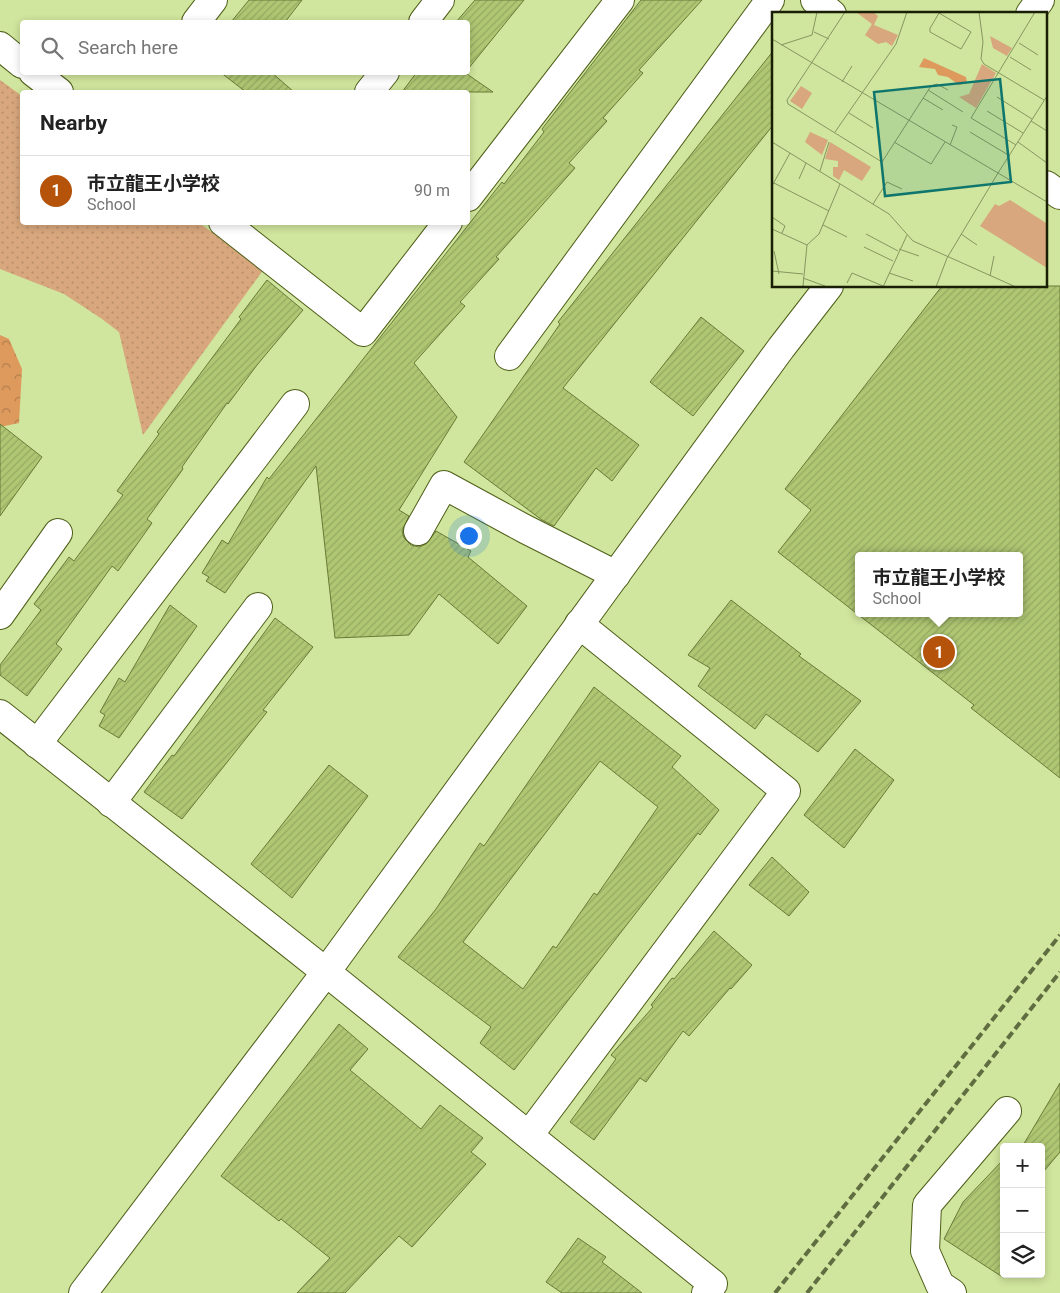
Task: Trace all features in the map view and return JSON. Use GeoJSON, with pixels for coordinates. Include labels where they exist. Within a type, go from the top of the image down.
{"type":"FeatureCollection","features":[{"type":"Feature","properties":{"kind":"street"},"geometry":{"type":"LineString","coordinates":[[198,20],[213,0]]}},
{"type":"Feature","properties":{"kind":"street"},"geometry":{"type":"LineString","coordinates":[[425,20],[440,0]]}},
{"type":"Feature","properties":{"kind":"street"},"geometry":{"type":"LineString","coordinates":[[470,194],[620,0]]}},
{"type":"Feature","properties":{"kind":"street"},"geometry":{"type":"LineString","coordinates":[[509,356],[770,0]]}},
{"type":"Feature","properties":{"kind":"street"},"geometry":{"type":"LineString","coordinates":[[815,0],[830,12]]}},
{"type":"Feature","properties":{"kind":"street"},"geometry":{"type":"LineString","coordinates":[[1031,12],[1040,0]]}},
{"type":"Feature","properties":{"kind":"street"},"geometry":{"type":"LineString","coordinates":[[0,46],[20,62]]}},
{"type":"Feature","properties":{"kind":"street"},"geometry":{"type":"LineString","coordinates":[[37,75],[56,90]]}},
{"type":"Feature","properties":{"kind":"street"},"geometry":{"type":"LineString","coordinates":[[370,90],[382,75]]}},
{"type":"Feature","properties":{"kind":"street"},"geometry":{"type":"LineString","coordinates":[[1048,186],[1060,195]]}},
{"type":"Feature","properties":{"kind":"street"},"geometry":{"type":"LineString","coordinates":[[227,225],[363,332],[446,225]]}},
{"type":"Feature","properties":{"kind":"street"},"geometry":{"type":"LineString","coordinates":[[83,1293],[326,972],[579,624],[827,288]]}},
{"type":"Feature","properties":{"kind":"street"},"geometry":{"type":"LineString","coordinates":[[37,744],[295,404]]}},
{"type":"Feature","properties":{"kind":"street"},"geometry":{"type":"LineString","coordinates":[[418,531],[444,485],[616,575]]}},
{"type":"Feature","properties":{"kind":"street"},"geometry":{"type":"LineString","coordinates":[[0,615],[58,533]]}},
{"type":"Feature","properties":{"kind":"street"},"geometry":{"type":"LineString","coordinates":[[111,802],[258,607]]}},
{"type":"Feature","properties":{"kind":"street"},"geometry":{"type":"LineString","coordinates":[[529,1135],[786,791],[579,624]]}},
{"type":"Feature","properties":{"kind":"street"},"geometry":{"type":"LineString","coordinates":[[0,714],[326,972],[713,1284],[706,1293]]}},
{"type":"Feature","properties":{"kind":"street"},"geometry":{"type":"LineString","coordinates":[[952,1293],[940,1285],[926,1252],[927,1205],[1006,1111]]}},
{"type":"Feature","properties":{"kind":"shaded area"},"geometry":{"type":"Polygon","coordinates":[[[0,80],[20,95],[20,225],[202,225],[264,269],[143,435],[119,332],[64,294],[0,269],[0,80]]]}},
{"type":"Feature","properties":{"kind":"green space"},"geometry":{"type":"Polygon","coordinates":[[[0,335],[9,339],[22,369],[19,423],[0,427],[0,335]]]}},
{"type":"Feature","properties":{"kind":"building"},"geometry":{"type":"Polygon","coordinates":[[[249,0],[302,0],[287,20],[233,20],[249,0]]]}},
{"type":"Feature","properties":{"kind":"building"},"geometry":{"type":"Polygon","coordinates":[[[475,0],[524,0],[470,67],[470,20],[458,20],[475,0]]]}},
{"type":"Feature","properties":{"kind":"building"},"geometry":{"type":"Polygon","coordinates":[[[641,0],[702,0],[639,70],[643,73],[603,118],[607,121],[569,163],[575,168],[496,257],[499,259],[460,302],[465,306],[414,363],[457,417],[399,510],[409,516],[402,531],[404,538],[411,545],[419,547],[426,544],[436,531],[471,551],[468,557],[527,606],[498,644],[439,594],[409,635],[335,638],[316,466],[225,593],[206,581],[209,577],[202,573],[222,540],[228,544],[267,477],[269,479],[502,182],[504,184],[544,132],[542,129],[641,0]]]}},
{"type":"Feature","properties":{"kind":"building"},"geometry":{"type":"Polygon","coordinates":[[[772,53],[772,127],[563,388],[639,445],[612,481],[596,468],[554,526],[542,520],[464,462],[560,324],[558,322],[772,53]]]}},
{"type":"Feature","properties":{"kind":"building"},"geometry":{"type":"Polygon","coordinates":[[[224,75],[274,75],[292,90],[243,90],[224,75]]]}},
{"type":"Feature","properties":{"kind":"building"},"geometry":{"type":"Polygon","coordinates":[[[415,75],[468,75],[493,92],[470,92],[470,90],[404,90],[415,75]]]}},
{"type":"Feature","properties":{"kind":"building"},"geometry":{"type":"Polygon","coordinates":[[[267,280],[303,310],[227,403],[147,519],[152,523],[118,571],[112,566],[56,644],[62,649],[27,696],[0,675],[0,665],[41,610],[34,604],[69,557],[74,561],[123,495],[117,491],[159,434],[157,432],[241,319],[239,317],[267,280]]]}},
{"type":"Feature","properties":{"kind":"building"},"geometry":{"type":"Polygon","coordinates":[[[1048,286],[1060,286],[1060,778],[971,708],[974,705],[861,617],[1023,617],[1023,552],[855,552],[855,612],[778,552],[811,510],[785,489],[940,288],[1048,288],[1048,286]]]}},
{"type":"Feature","properties":{"kind":"building"},"geometry":{"type":"Polygon","coordinates":[[[701,317],[744,351],[693,416],[650,382],[701,317]]]}},
{"type":"Feature","properties":{"kind":"building"},"geometry":{"type":"Polygon","coordinates":[[[0,424],[42,457],[0,516],[0,424]]]}},
{"type":"Feature","properties":{"kind":"building"},"geometry":{"type":"Polygon","coordinates":[[[731,600],[801,654],[799,656],[861,701],[818,752],[766,714],[755,729],[698,686],[710,668],[688,655],[731,600]]]}},
{"type":"Feature","properties":{"kind":"building"},"geometry":{"type":"Polygon","coordinates":[[[170,605],[197,626],[119,738],[99,726],[105,715],[100,712],[119,678],[125,682],[170,605]]]}},
{"type":"Feature","properties":{"kind":"building"},"geometry":{"type":"Polygon","coordinates":[[[275,618],[313,647],[263,710],[267,712],[182,819],[144,792],[172,755],[174,756],[275,618]]]}},
{"type":"Feature","properties":{"kind":"building"},"geometry":{"type":"Polygon","coordinates":[[[594,687],[681,756],[672,767],[719,810],[700,835],[698,833],[514,1070],[480,1043],[491,1027],[398,957],[436,909],[480,843],[484,846],[594,687]],[[600,761],[463,942],[523,989],[553,946],[556,948],[594,893],[597,895],[658,807],[600,761]]]}},
{"type":"Feature","properties":{"kind":"building"},"geometry":{"type":"Polygon","coordinates":[[[855,749],[894,780],[844,848],[804,815],[855,749]]]}},
{"type":"Feature","properties":{"kind":"building"},"geometry":{"type":"Polygon","coordinates":[[[329,765],[368,796],[292,898],[251,864],[329,765]]]}},
{"type":"Feature","properties":{"kind":"building"},"geometry":{"type":"Polygon","coordinates":[[[772,857],[809,892],[789,916],[749,885],[772,857]]]}},
{"type":"Feature","properties":{"kind":"building"},"geometry":{"type":"Polygon","coordinates":[[[714,931],[752,965],[689,1036],[683,1031],[646,1082],[640,1078],[594,1140],[570,1122],[616,1059],[611,1055],[653,1007],[651,1005],[672,978],[674,979],[714,931]]]}},
{"type":"Feature","properties":{"kind":"building"},"geometry":{"type":"Polygon","coordinates":[[[339,1024],[368,1049],[350,1070],[421,1129],[440,1105],[483,1138],[471,1152],[486,1164],[412,1247],[399,1236],[345,1293],[297,1293],[330,1258],[281,1219],[279,1221],[221,1176],[339,1024]]]}},
{"type":"Feature","properties":{"kind":"building"},"geometry":{"type":"Polygon","coordinates":[[[1060,1083],[1060,1152],[1045,1170],[1045,1143],[1024,1143],[1060,1083]]]}},
{"type":"Feature","properties":{"kind":"building"},"geometry":{"type":"Polygon","coordinates":[[[1000,1163],[1000,1275],[944,1239],[963,1202],[1000,1163]]]}},
{"type":"Feature","properties":{"kind":"building"},"geometry":{"type":"Polygon","coordinates":[[[578,1238],[606,1257],[602,1262],[642,1293],[562,1293],[546,1282],[578,1238]]]}},
{"type":"Feature","properties":{"kind":"railway"},"geometry":{"type":"LineString","coordinates":[[775,1293],[1060,935]]}},
{"type":"Feature","properties":{"kind":"railway"},"geometry":{"type":"LineString","coordinates":[[807,1293],[1060,972]]}},
{"type":"Feature","properties":{"kind":"place","name":"市立龍王小学校"},"geometry":{"type":"Point","coordinates":[939,652]}}]}
